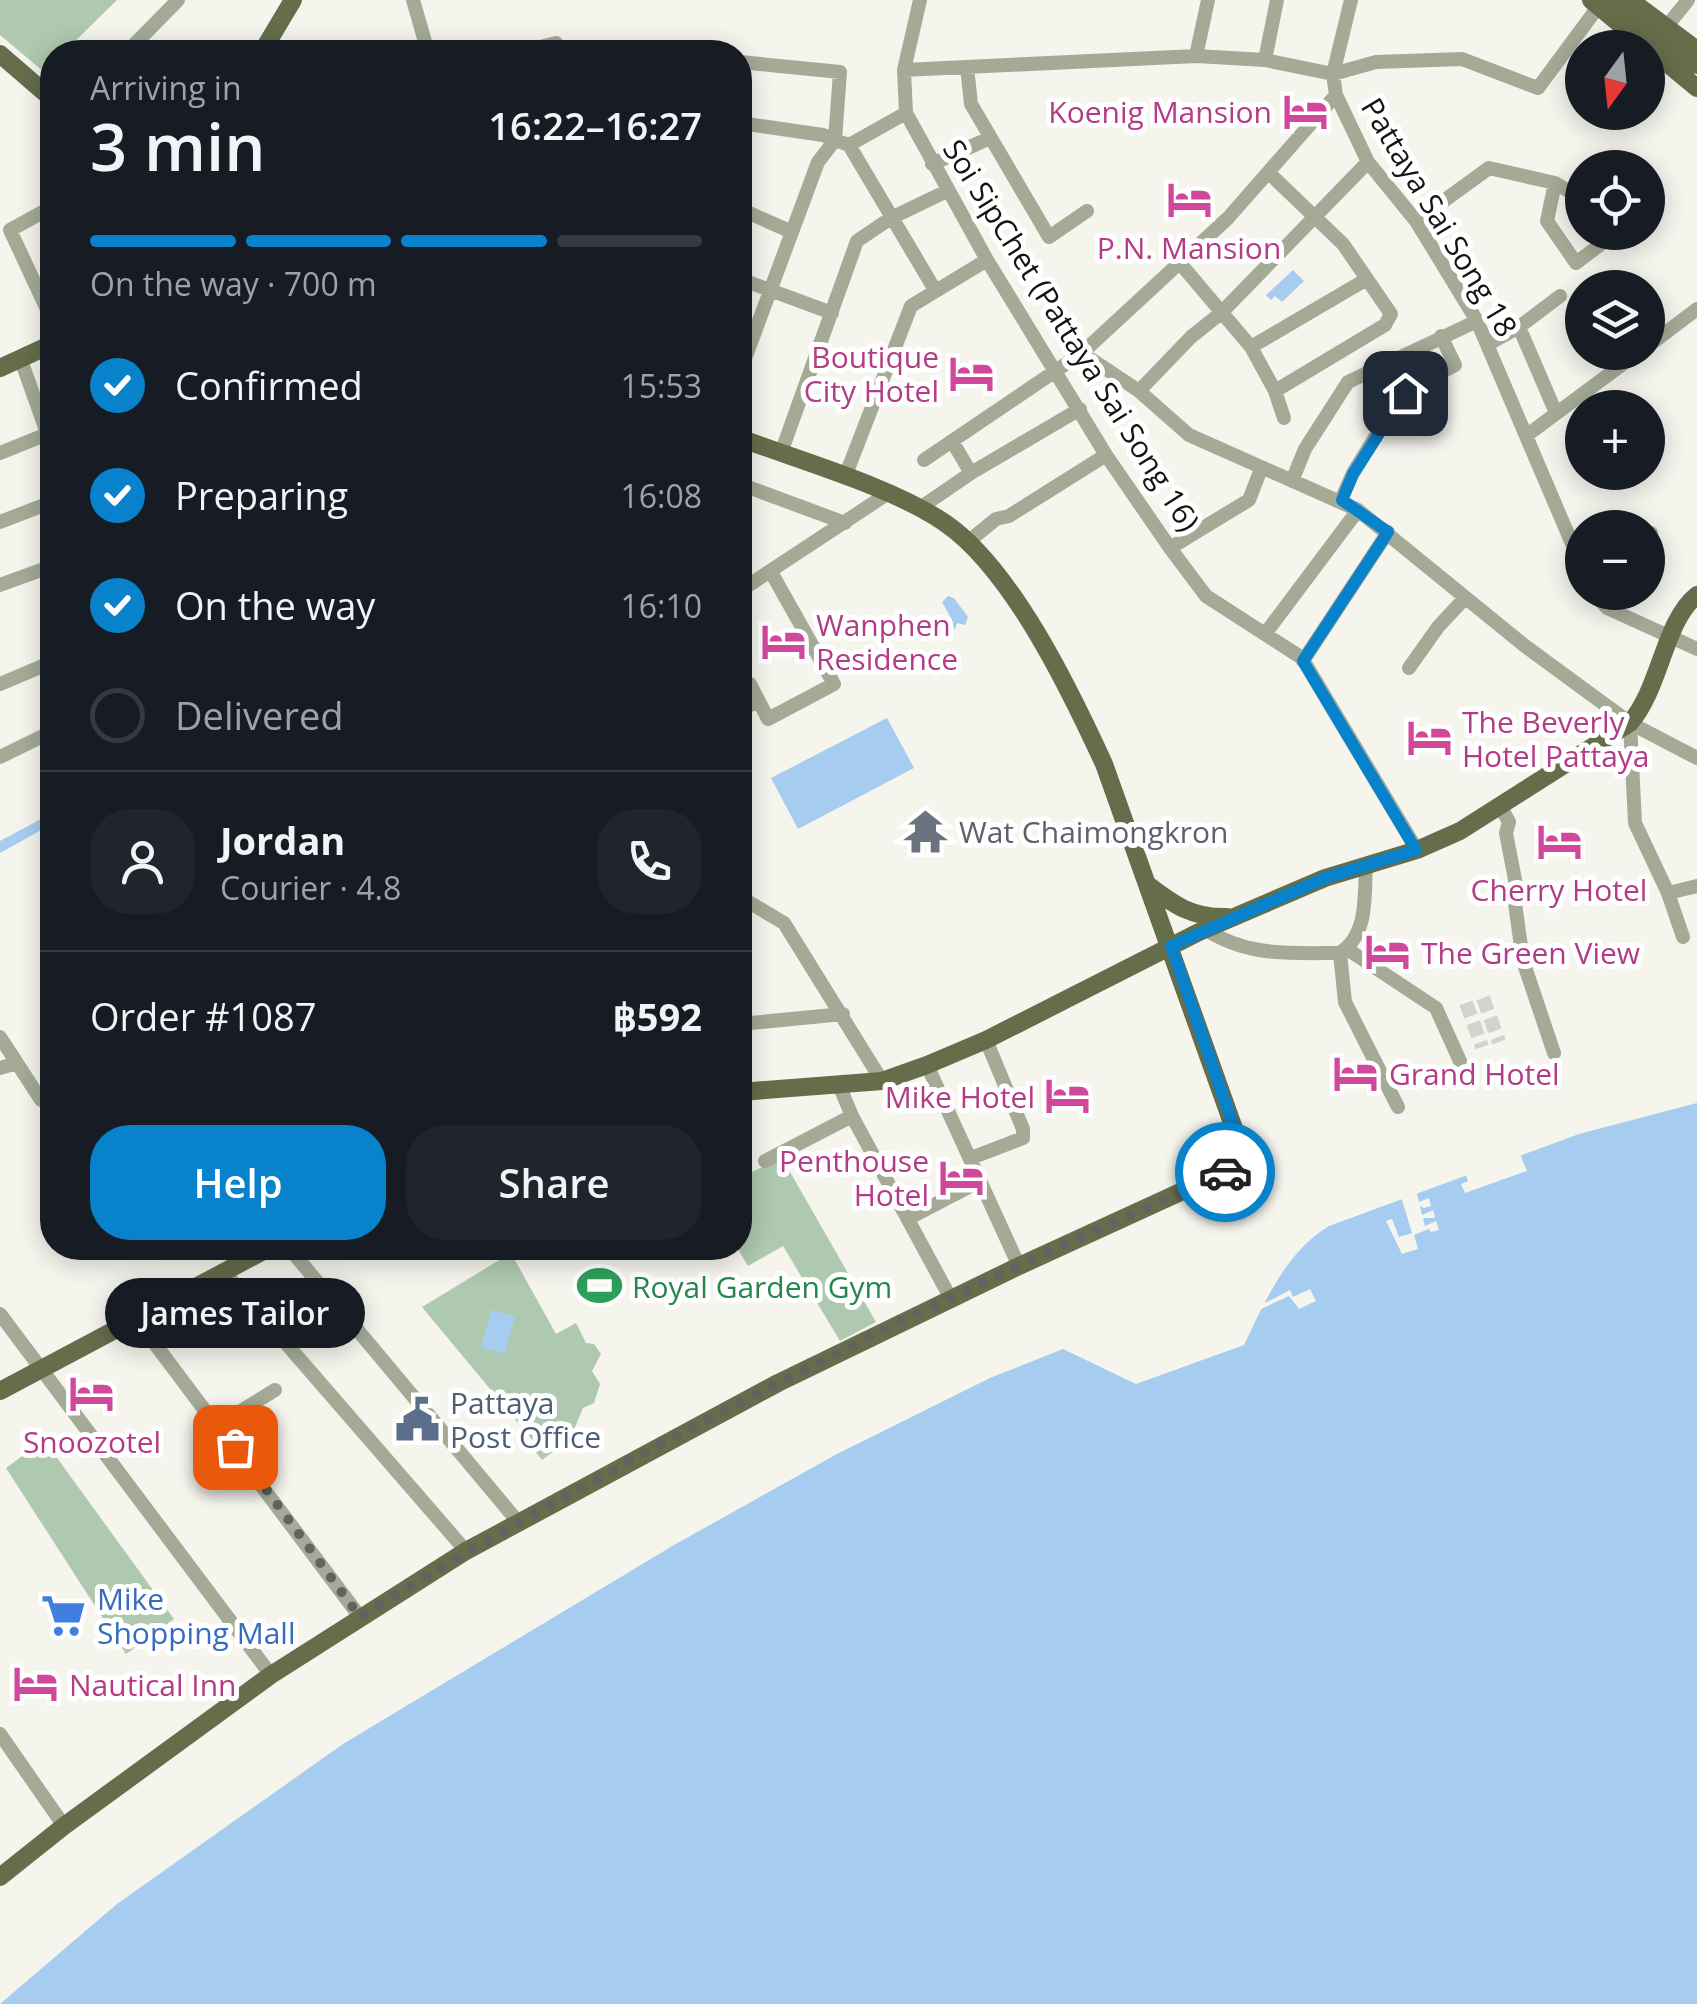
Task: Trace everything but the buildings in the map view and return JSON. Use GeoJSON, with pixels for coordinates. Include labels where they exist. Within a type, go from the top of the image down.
{"type":"FeatureCollection","features":[{"type":"Feature","properties":{"kind":"main road"},"geometry":{"type":"LineString","coordinates":[[269,40],[294,0]]}},
{"type":"Feature","properties":{"kind":"main road"},"geometry":{"type":"LineString","coordinates":[[1630,0],[1697,50]]}},
{"type":"Feature","properties":{"kind":"main road"},"geometry":{"type":"LineString","coordinates":[[1600,2],[1697,65]]}},
{"type":"Feature","properties":{"kind":"main road"},"geometry":{"type":"LineString","coordinates":[[1600,2],[1697,88]]}},
{"type":"Feature","properties":{"kind":"main road"},"geometry":{"type":"LineString","coordinates":[[0,54],[40,89]]}},
{"type":"Feature","properties":{"kind":"main road"},"geometry":{"type":"LineString","coordinates":[[0,368],[40,350]]}},
{"type":"Feature","properties":{"kind":"main road"},"geometry":{"type":"LineString","coordinates":[[0,1877],[270,1675],[466,1551],[754,1396],[1019,1266],[1246,1162],[1108,774],[1081,714],[996,574],[968,541],[920,508],[752,442]]}},
{"type":"Feature","properties":{"kind":"main road"},"geometry":{"type":"LineString","coordinates":[[752,1091],[882,1082],[986,1040],[1205,929],[1325,878],[1416,850],[1460,831],[1630,723],[1640,712],[1684,605],[1697,595]]}},
{"type":"Feature","properties":{"kind":"main road"},"geometry":{"type":"LineString","coordinates":[[1147,884],[1184,911],[1208,918],[1233,917]]}},
{"type":"Feature","properties":{"kind":"main road"},"geometry":{"type":"LineString","coordinates":[[0,1391],[249,1260]]}},
{"type":"Feature","properties":{"kind":"street"},"geometry":{"type":"LineString","coordinates":[[140,40],[178,0]]}},
{"type":"Feature","properties":{"kind":"street"},"geometry":{"type":"LineString","coordinates":[[414,0],[425,40]]}},
{"type":"Feature","properties":{"kind":"street","name":"Soi SipChet (Pattaya Sai Song 16)"},"geometry":{"type":"LineString","coordinates":[[920,0],[904,70],[906,112],[987,260],[1106,456],[1170,548],[1206,596],[1303,661],[1416,850]]}},
{"type":"Feature","properties":{"kind":"street"},"geometry":{"type":"LineString","coordinates":[[1196,56],[1208,0]]}},
{"type":"Feature","properties":{"kind":"street"},"geometry":{"type":"LineString","coordinates":[[1265,60],[1277,0]]}},
{"type":"Feature","properties":{"kind":"street","name":"Pattaya Sai Song 18"},"geometry":{"type":"LineString","coordinates":[[1351,0],[1333,74],[1336,94],[1368,162],[1416,220],[1477,320],[1565,527]]}},
{"type":"Feature","properties":{"kind":"street"},"geometry":{"type":"LineString","coordinates":[[1667,26],[1688,0]]}},
{"type":"Feature","properties":{"kind":"street"},"geometry":{"type":"LineString","coordinates":[[904,70],[1196,56],[1265,60],[1333,74],[1376,62],[1462,59],[1538,88],[1600,2]]}},
{"type":"Feature","properties":{"kind":"street"},"geometry":{"type":"LineString","coordinates":[[752,63],[840,72],[842,142],[935,290]]}},
{"type":"Feature","properties":{"kind":"street"},"geometry":{"type":"LineString","coordinates":[[966,67],[968,97],[1048,238],[1087,211]]}},
{"type":"Feature","properties":{"kind":"street"},"geometry":{"type":"LineString","coordinates":[[924,460],[1082,352],[1228,218],[1336,94]]}},
{"type":"Feature","properties":{"kind":"street"},"geometry":{"type":"LineString","coordinates":[[752,334],[818,162],[842,142],[906,112]]}},
{"type":"Feature","properties":{"kind":"street"},"geometry":{"type":"LineString","coordinates":[[752,125],[823,134],[842,142]]}},
{"type":"Feature","properties":{"kind":"street"},"geometry":{"type":"LineString","coordinates":[[932,164],[990,138]]}},
{"type":"Feature","properties":{"kind":"street"},"geometry":{"type":"LineString","coordinates":[[1139,392],[1368,162]]}},
{"type":"Feature","properties":{"kind":"street"},"geometry":{"type":"LineString","coordinates":[[1416,220],[1489,168],[1555,183],[1565,189]]}},
{"type":"Feature","properties":{"kind":"street"},"geometry":{"type":"LineString","coordinates":[[1269,173],[1343,244],[1391,314],[1389,322],[1275,392]]}},
{"type":"Feature","properties":{"kind":"street"},"geometry":{"type":"LineString","coordinates":[[1555,183],[1547,221],[1565,247]]}},
{"type":"Feature","properties":{"kind":"street"},"geometry":{"type":"LineString","coordinates":[[781,453],[858,240],[891,218],[947,190]]}},
{"type":"Feature","properties":{"kind":"street"},"geometry":{"type":"LineString","coordinates":[[40,213],[10,230],[40,294]]}},
{"type":"Feature","properties":{"kind":"street"},"geometry":{"type":"LineString","coordinates":[[752,214],[792,232]]}},
{"type":"Feature","properties":{"kind":"street"},"geometry":{"type":"LineString","coordinates":[[1567,250],[1576,263],[1593,250]]}},
{"type":"Feature","properties":{"kind":"street"},"geometry":{"type":"LineString","coordinates":[[844,477],[906,313],[916,302],[987,260]]}},
{"type":"Feature","properties":{"kind":"street"},"geometry":{"type":"LineString","coordinates":[[1179,262],[1252,347],[1284,418]]}},
{"type":"Feature","properties":{"kind":"street"},"geometry":{"type":"LineString","coordinates":[[1252,347],[1367,279]]}},
{"type":"Feature","properties":{"kind":"street"},"geometry":{"type":"LineString","coordinates":[[752,284],[832,313]]}},
{"type":"Feature","properties":{"kind":"street"},"geometry":{"type":"LineString","coordinates":[[1488,344],[1519,327],[1560,296]]}},
{"type":"Feature","properties":{"kind":"street"},"geometry":{"type":"LineString","coordinates":[[1665,334],[1697,310]]}},
{"type":"Feature","properties":{"kind":"street"},"geometry":{"type":"LineString","coordinates":[[1292,481],[1305,449],[1348,382],[1477,320]]}},
{"type":"Feature","properties":{"kind":"street"},"geometry":{"type":"LineString","coordinates":[[1519,327],[1556,414]]}},
{"type":"Feature","properties":{"kind":"street"},"geometry":{"type":"LineString","coordinates":[[1342,500],[1353,474],[1403,392],[1455,365],[1441,336]]}},
{"type":"Feature","properties":{"kind":"street"},"geometry":{"type":"LineString","coordinates":[[1082,352],[1139,392],[1190,435],[1358,510],[1465,598],[1630,723],[1697,758]]}},
{"type":"Feature","properties":{"kind":"street"},"geometry":{"type":"LineString","coordinates":[[21,360],[40,409]]}},
{"type":"Feature","properties":{"kind":"street"},"geometry":{"type":"LineString","coordinates":[[1371,369],[1403,392]]}},
{"type":"Feature","properties":{"kind":"street"},"geometry":{"type":"LineString","coordinates":[[1526,436],[1615,370]]}},
{"type":"Feature","properties":{"kind":"street"},"geometry":{"type":"LineString","coordinates":[[920,508],[1080,409]]}},
{"type":"Feature","properties":{"kind":"street"},"geometry":{"type":"LineString","coordinates":[[0,453],[40,441]]}},
{"type":"Feature","properties":{"kind":"street"},"geometry":{"type":"LineString","coordinates":[[952,441],[972,473]]}},
{"type":"Feature","properties":{"kind":"street"},"geometry":{"type":"LineString","coordinates":[[968,541],[996,520],[1009,516],[1106,456]]}},
{"type":"Feature","properties":{"kind":"street"},"geometry":{"type":"LineString","coordinates":[[1170,548],[1249,500],[1262,469]]}},
{"type":"Feature","properties":{"kind":"street"},"geometry":{"type":"LineString","coordinates":[[752,488],[845,523]]}},
{"type":"Feature","properties":{"kind":"street"},"geometry":{"type":"LineString","coordinates":[[752,584],[887,494]]}},
{"type":"Feature","properties":{"kind":"street"},"geometry":{"type":"LineString","coordinates":[[0,522],[40,507]]}},
{"type":"Feature","properties":{"kind":"street"},"geometry":{"type":"LineString","coordinates":[[1266,634],[1358,510]]}},
{"type":"Feature","properties":{"kind":"street"},"geometry":{"type":"LineString","coordinates":[[1303,661],[1388,532]]}},
{"type":"Feature","properties":{"kind":"street"},"geometry":{"type":"LineString","coordinates":[[0,584],[40,570]]}},
{"type":"Feature","properties":{"kind":"street"},"geometry":{"type":"LineString","coordinates":[[752,688],[768,718],[834,684],[771,572]]}},
{"type":"Feature","properties":{"kind":"street"},"geometry":{"type":"LineString","coordinates":[[1409,668],[1465,598]]}},
{"type":"Feature","properties":{"kind":"street"},"geometry":{"type":"LineString","coordinates":[[1611,610],[1697,650]]}},
{"type":"Feature","properties":{"kind":"street"},"geometry":{"type":"LineString","coordinates":[[0,684],[40,667]]}},
{"type":"Feature","properties":{"kind":"street"},"geometry":{"type":"LineString","coordinates":[[752,704],[758,701]]}},
{"type":"Feature","properties":{"kind":"street"},"geometry":{"type":"LineString","coordinates":[[1630,723],[1636,823],[1683,937]]}},
{"type":"Feature","properties":{"kind":"street"},"geometry":{"type":"LineString","coordinates":[[0,757],[40,737]]}},
{"type":"Feature","properties":{"kind":"street"},"geometry":{"type":"LineString","coordinates":[[1500,806],[1509,822],[1506,833],[1524,961],[1554,1054]]}},
{"type":"Feature","properties":{"kind":"street"},"geometry":{"type":"LineString","coordinates":[[1366,865],[1362,924],[1343,951],[1345,1002],[1398,1107]]}},
{"type":"Feature","properties":{"kind":"street"},"geometry":{"type":"LineString","coordinates":[[1668,894],[1697,886]]}},
{"type":"Feature","properties":{"kind":"street"},"geometry":{"type":"LineString","coordinates":[[752,904],[784,923],[882,1082]]}},
{"type":"Feature","properties":{"kind":"street"},"geometry":{"type":"LineString","coordinates":[[1205,929],[1229,945],[1250,949],[1343,951],[1436,1008],[1468,1079]]}},
{"type":"Feature","properties":{"kind":"street"},"geometry":{"type":"LineString","coordinates":[[752,1023],[843,1014]]}},
{"type":"Feature","properties":{"kind":"street"},"geometry":{"type":"LineString","coordinates":[[0,1037],[40,1098]]}},
{"type":"Feature","properties":{"kind":"street"},"geometry":{"type":"LineString","coordinates":[[971,1158],[1023,1138],[1023,1129],[986,1040]]}},
{"type":"Feature","properties":{"kind":"street"},"geometry":{"type":"LineString","coordinates":[[0,1068],[17,1062]]}},
{"type":"Feature","properties":{"kind":"street"},"geometry":{"type":"LineString","coordinates":[[926,1065],[1019,1266]]}},
{"type":"Feature","properties":{"kind":"street"},"geometry":{"type":"LineString","coordinates":[[839,1085],[951,1299]]}},
{"type":"Feature","properties":{"kind":"street"},"geometry":{"type":"LineString","coordinates":[[765,1161],[852,1116]]}},
{"type":"Feature","properties":{"kind":"street"},"geometry":{"type":"LineString","coordinates":[[909,1218],[980,1181]]}},
{"type":"Feature","properties":{"kind":"street"},"geometry":{"type":"LineString","coordinates":[[299,1260],[518,1523]]}},
{"type":"Feature","properties":{"kind":"street"},"geometry":{"type":"LineString","coordinates":[[226,1273],[466,1551]]}},
{"type":"Feature","properties":{"kind":"street"},"geometry":{"type":"LineString","coordinates":[[0,1314],[270,1675]]}},
{"type":"Feature","properties":{"kind":"street"},"geometry":{"type":"LineString","coordinates":[[138,1320],[360,1617]]}},
{"type":"Feature","properties":{"kind":"street"},"geometry":{"type":"LineString","coordinates":[[218,1426],[276,1390]]}},
{"type":"Feature","properties":{"kind":"street"},"geometry":{"type":"LineString","coordinates":[[0,1734],[64,1826]]}},
{"type":"Feature","properties":{"kind":"green space"},"geometry":{"type":"Polygon","coordinates":[[[0,0],[117,0],[76,40],[40,40],[40,69],[0,35],[0,0]]]}},
{"type":"Feature","properties":{"kind":"green space"},"geometry":{"type":"Polygon","coordinates":[[[782,1158],[876,1322],[840,1341],[783,1246],[748,1266],[744,1260],[752,1260],[752,1172],[782,1158]]]}},
{"type":"Feature","properties":{"kind":"green space"},"geometry":{"type":"Polygon","coordinates":[[[499,1260],[515,1260],[556,1334],[576,1323],[586,1343],[594,1344],[601,1354],[592,1371],[600,1384],[594,1403],[583,1408],[570,1439],[542,1460],[531,1446],[534,1442],[422,1307],[499,1260]]]}},
{"type":"Feature","properties":{"kind":"green space"},"geometry":{"type":"Polygon","coordinates":[[[44,1440],[174,1619],[126,1654],[6,1468],[44,1440]]]}},
{"type":"Feature","properties":{"kind":"water"},"geometry":{"type":"Polygon","coordinates":[[[1293,270],[1304,281],[1282,302],[1275,296],[1271,300],[1266,295],[1293,270]]]}},
{"type":"Feature","properties":{"kind":"water"},"geometry":{"type":"Polygon","coordinates":[[[948,596],[968,617],[965,625],[957,623],[955,629],[948,627],[952,620],[942,602],[948,596]]]}},
{"type":"Feature","properties":{"kind":"water"},"geometry":{"type":"Polygon","coordinates":[[[887,718],[914,768],[798,829],[771,778],[887,718]]]}},
{"type":"Feature","properties":{"kind":"water"},"geometry":{"type":"Polygon","coordinates":[[[40,819],[40,831],[0,853],[0,841],[40,819]]]}},
{"type":"Feature","properties":{"kind":"water"},"geometry":{"type":"Polygon","coordinates":[[[1697,1103],[1697,2004],[0,2004],[117,1904],[343,1744],[674,1545],[837,1454],[990,1378],[1063,1349],[1136,1384],[1244,1345],[1289,1263],[1329,1226],[1579,1134],[1697,1103]]]}},
{"type":"Feature","properties":{"kind":"water"},"geometry":{"type":"Polygon","coordinates":[[[491,1310],[515,1316],[505,1354],[481,1348],[491,1310]]]}},
{"type":"Feature","properties":{"kind":"pier"},"geometry":{"type":"Polygon","coordinates":[[[1520,1154],[1527,1171],[1465,1193],[1461,1184],[1468,1181],[1465,1172],[1520,1154]]]}},
{"type":"Feature","properties":{"kind":"pier"},"geometry":{"type":"Polygon","coordinates":[[[1416,1191],[1419,1202],[1429,1198],[1431,1206],[1420,1206],[1422,1215],[1433,1210],[1435,1218],[1423,1218],[1425,1226],[1436,1221],[1439,1230],[1414,1235],[1418,1249],[1402,1254],[1386,1221],[1392,1219],[1399,1237],[1412,1233],[1401,1197],[1416,1191]]]}},
{"type":"Feature","properties":{"kind":"pier"},"geometry":{"type":"Polygon","coordinates":[[[1310,1289],[1316,1301],[1299,1309],[1289,1296],[1261,1309],[1258,1303],[1262,1298],[1265,1303],[1290,1290],[1293,1297],[1310,1289]]]}},
{"type":"Feature","properties":{"kind":"tunnel"},"geometry":{"type":"LineString","coordinates":[[1483,998],[1499,1042]]}},
{"type":"Feature","properties":{"kind":"tunnel"},"geometry":{"type":"LineString","coordinates":[[1466,1003],[1482,1047]]}},
{"type":"Feature","properties":{"kind":"way so far"},"geometry":{"type":"LineString","coordinates":[[235,1447],[360,1617],[466,1551],[754,1396],[1019,1266],[1225,1172]]}},
{"type":"Feature","properties":{"kind":"place","name":"Koenig Mansion"},"geometry":{"type":"Point","coordinates":[1305,111]}},
{"type":"Feature","properties":{"kind":"place","name":"P.N. Mansion"},"geometry":{"type":"Point","coordinates":[1189,200]}},
{"type":"Feature","properties":{"kind":"place","name":"Boutique City Hotel"},"geometry":{"type":"Point","coordinates":[972,373]}},
{"type":"Feature","properties":{"kind":"place","name":"Wanphen Residence"},"geometry":{"type":"Point","coordinates":[783,641]}},
{"type":"Feature","properties":{"kind":"place","name":"The Beverly Hotel Pattaya"},"geometry":{"type":"Point","coordinates":[1429,738]}},
{"type":"Feature","properties":{"kind":"place","name":"Wat Chaimongkron"},"geometry":{"type":"Point","coordinates":[926,831]}},
{"type":"Feature","properties":{"kind":"place","name":"Cherry Hotel"},"geometry":{"type":"Point","coordinates":[1559,842]}},
{"type":"Feature","properties":{"kind":"place","name":"The Green View"},"geometry":{"type":"Point","coordinates":[1388,952]}},
{"type":"Feature","properties":{"kind":"place","name":"Grand Hotel"},"geometry":{"type":"Point","coordinates":[1356,1073]}},
{"type":"Feature","properties":{"kind":"place","name":"Mike Hotel"},"geometry":{"type":"Point","coordinates":[1068,1096]}},
{"type":"Feature","properties":{"kind":"place","name":"Penthouse Hotel"},"geometry":{"type":"Point","coordinates":[962,1177]}},
{"type":"Feature","properties":{"kind":"place","name":"Royal Garden Gym"},"geometry":{"type":"Point","coordinates":[599,1286]}},
{"type":"Feature","properties":{"kind":"place","name":"Snoozotel"},"geometry":{"type":"Point","coordinates":[92,1394]}},
{"type":"Feature","properties":{"kind":"place","name":"Pattaya Post Office"},"geometry":{"type":"Point","coordinates":[417,1419]}},
{"type":"Feature","properties":{"kind":"place","name":"James Tailor"},"geometry":{"type":"Point","coordinates":[235,1447]}},
{"type":"Feature","properties":{"kind":"place","name":"Mike Shopping Mall"},"geometry":{"type":"Point","coordinates":[64,1615]}},
{"type":"Feature","properties":{"kind":"place","name":"Nautical Inn"},"geometry":{"type":"Point","coordinates":[36,1684]}},
{"type":"Feature","properties":{"kind":"route"},"geometry":{"type":"LineString","coordinates":[[1225,1172],[1246,1162],[1171,946],[1325,878],[1416,850],[1303,661],[1388,532],[1342,500],[1353,474],[1405,393]]}}]}
